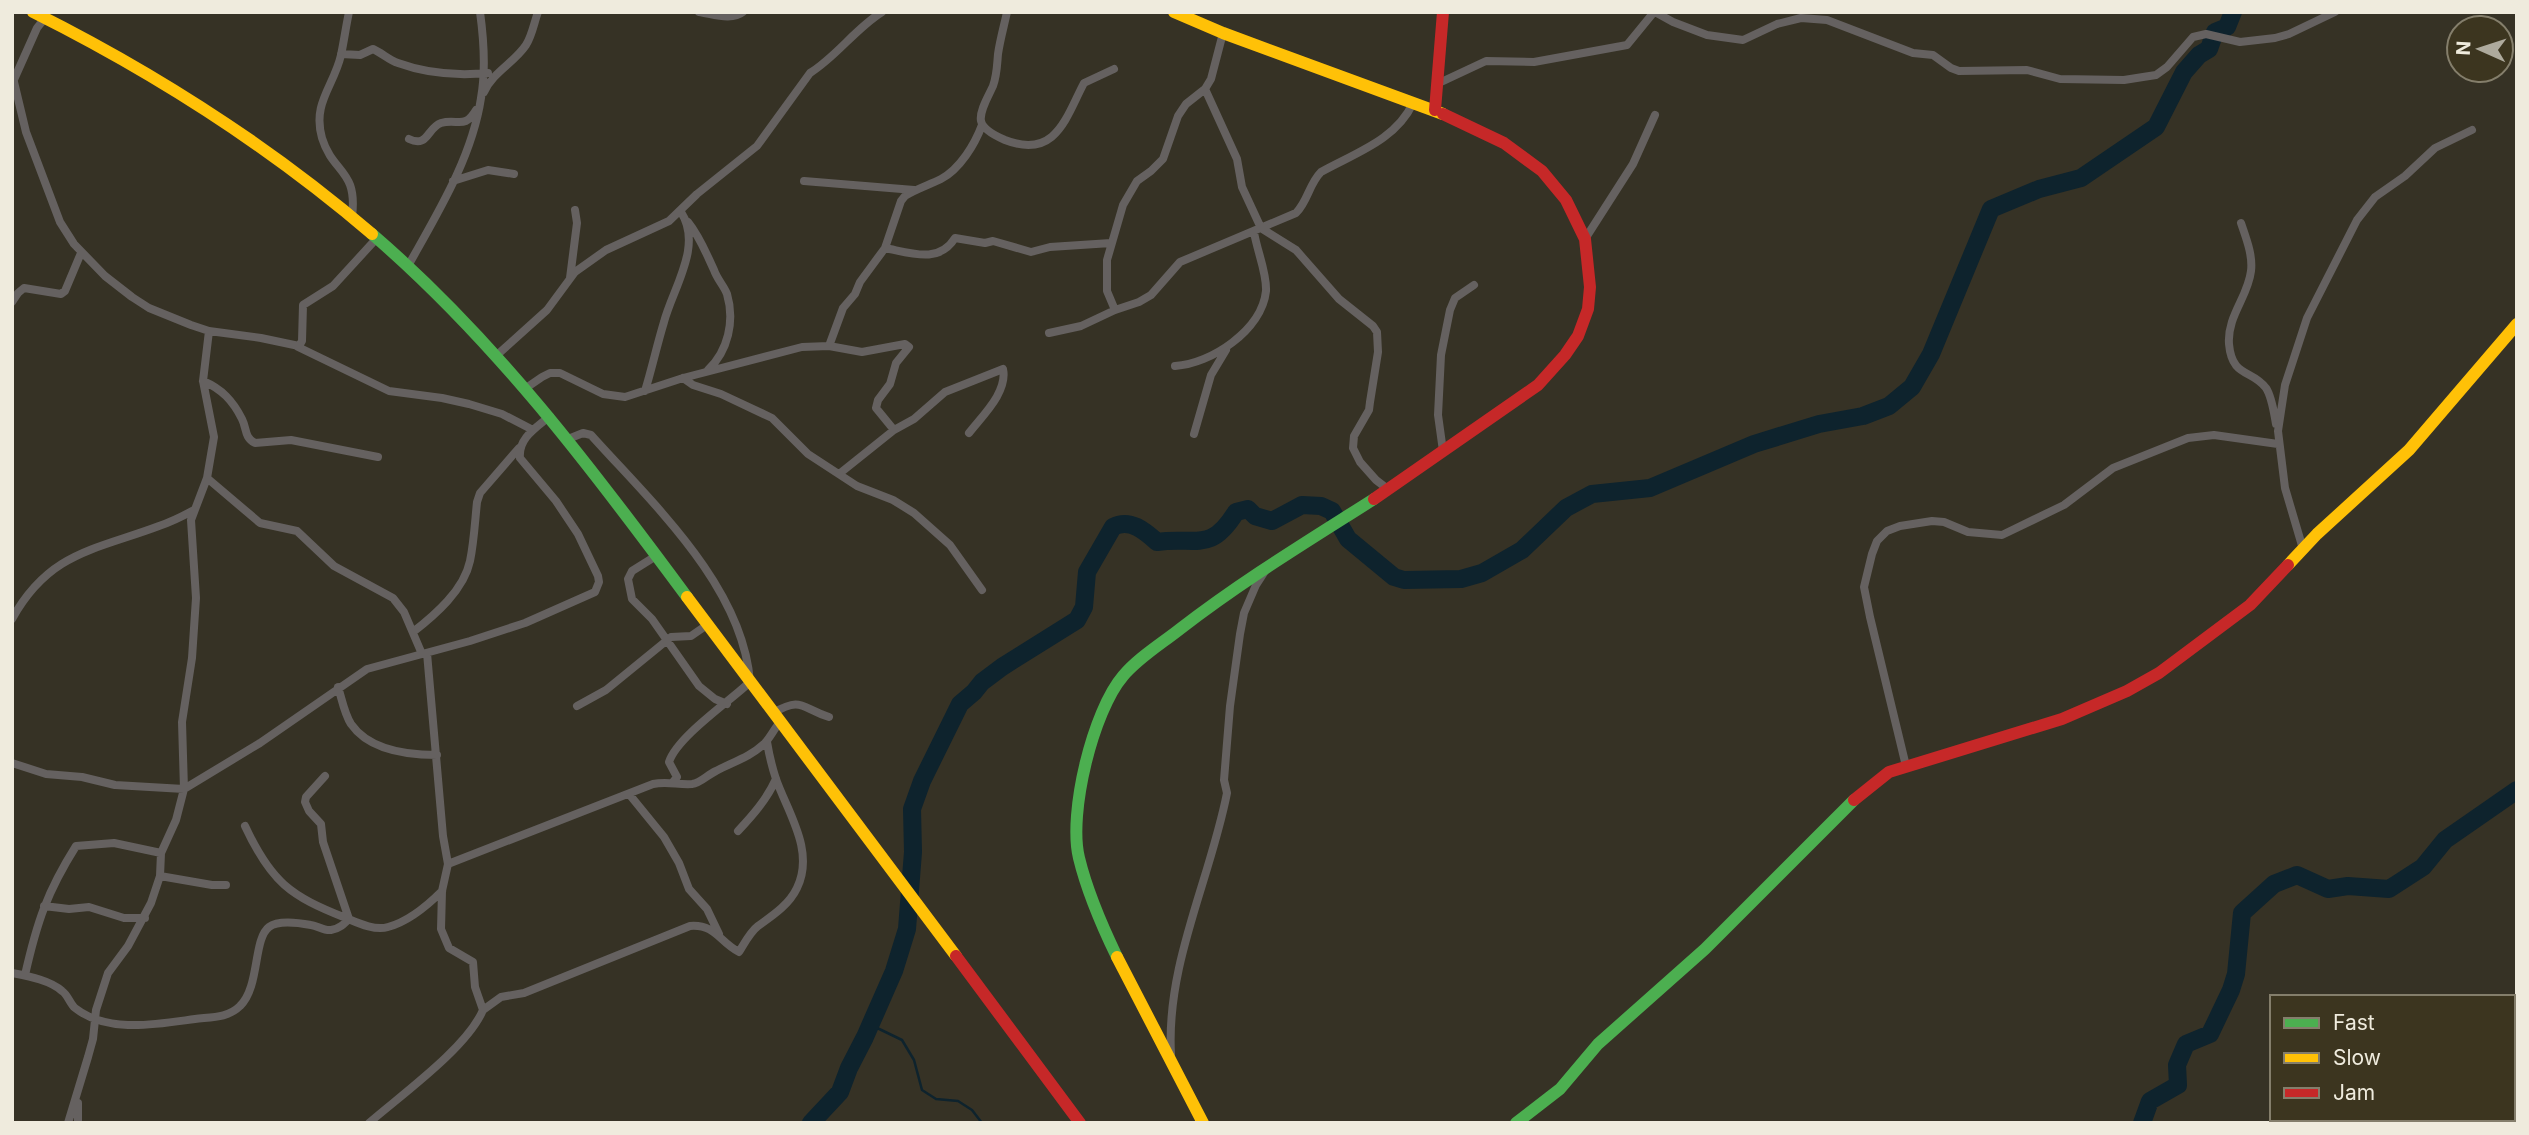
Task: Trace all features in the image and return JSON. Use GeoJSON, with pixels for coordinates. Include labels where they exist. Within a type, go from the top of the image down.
{"type":"FeatureCollection","features":[{"type":"Feature","properties":{"kind":"main road"},"geometry":{"type":"LineString","coordinates":[[33,12],[47,15],[170,86],[285,164],[377,238],[497,355],[568,439],[1080,1123]]}},
{"type":"Feature","properties":{"kind":"main road"},"geometry":{"type":"LineString","coordinates":[[1174,12],[1223,33],[1436,110],[1482,131],[1533,164],[1566,200],[1585,239],[1589,263],[1589,298],[1583,326],[1572,346],[1538,384],[1390,489],[1226,593],[1122,677],[1103,707],[1096,723],[1083,777],[1076,826],[1078,856],[1106,935],[1203,1123]]}},
{"type":"Feature","properties":{"kind":"main road"},"geometry":{"type":"LineString","coordinates":[[1436,110],[1443,12]]}},
{"type":"Feature","properties":{"kind":"main road"},"geometry":{"type":"LineString","coordinates":[[1516,1123],[1560,1088],[1598,1044],[1705,949],[1875,781],[1906,766],[2036,729],[2138,685],[2189,652],[2250,605],[2303,549],[2409,450],[2517,324]]}},
{"type":"Feature","properties":{"kind":"street"},"geometry":{"type":"LineString","coordinates":[[349,12],[341,54],[323,96],[320,117],[323,139],[328,151],[351,183],[354,198],[352,216]]}},
{"type":"Feature","properties":{"kind":"street"},"geometry":{"type":"LineString","coordinates":[[408,266],[453,181],[468,145],[481,100],[484,74],[480,12]]}},
{"type":"Feature","properties":{"kind":"street"},"geometry":{"type":"LineString","coordinates":[[409,139],[419,142],[441,123],[464,122],[471,118],[490,80],[509,65],[527,44],[538,12]]}},
{"type":"Feature","properties":{"kind":"street"},"geometry":{"type":"LineString","coordinates":[[699,12],[729,17],[744,12]]}},
{"type":"Feature","properties":{"kind":"street"},"geometry":{"type":"LineString","coordinates":[[497,355],[547,310],[570,278],[606,250],[669,221],[697,194],[757,146],[810,73],[882,12]]}},
{"type":"Feature","properties":{"kind":"street"},"geometry":{"type":"LineString","coordinates":[[829,345],[843,308],[884,248],[901,201],[905,196],[942,179],[972,146],[982,125],[981,117],[994,82],[1007,12]]}},
{"type":"Feature","properties":{"kind":"street"},"geometry":{"type":"LineString","coordinates":[[1439,83],[1495,59],[1534,62],[1627,45],[1655,12],[1707,35],[1743,40],[1777,24],[1801,18],[1827,20],[1913,53],[1933,55],[1959,71],[2027,71],[2060,79],[2124,79],[2156,75],[2175,59],[2193,37],[2208,34],[2232,41],[2282,36],[2335,12]]}},
{"type":"Feature","properties":{"kind":"street"},"geometry":{"type":"LineString","coordinates":[[47,15],[33,35],[13,83],[26,132],[60,222],[81,253],[132,297],[170,317],[209,331],[296,346],[389,391],[469,404],[502,414],[533,430]]}},
{"type":"Feature","properties":{"kind":"street"},"geometry":{"type":"LineString","coordinates":[[1115,310],[1107,292],[1107,260],[1128,194],[1137,181],[1163,159],[1178,116],[1186,104],[1205,89],[1223,33]]}},
{"type":"Feature","properties":{"kind":"street"},"geometry":{"type":"LineString","coordinates":[[341,54],[360,55],[373,49],[395,62],[443,75],[498,72]]}},
{"type":"Feature","properties":{"kind":"street"},"geometry":{"type":"LineString","coordinates":[[982,125],[997,136],[1016,144],[1040,144],[1057,134],[1068,120],[1084,83],[1114,69]]}},
{"type":"Feature","properties":{"kind":"street"},"geometry":{"type":"LineString","coordinates":[[1175,366],[1202,362],[1232,342],[1251,324],[1263,303],[1265,293],[1264,273],[1258,258],[1257,230],[1242,187],[1237,159],[1205,89]]}},
{"type":"Feature","properties":{"kind":"street"},"geometry":{"type":"LineString","coordinates":[[1048,332],[1081,326],[1148,297],[1180,262],[1296,214],[1303,207],[1313,180],[1321,172],[1385,136],[1403,120],[1413,103]]}},
{"type":"Feature","properties":{"kind":"street"},"geometry":{"type":"LineString","coordinates":[[1585,239],[1633,164],[1655,115]]}},
{"type":"Feature","properties":{"kind":"street"},"geometry":{"type":"LineString","coordinates":[[2303,549],[2285,488],[2278,431],[2285,385],[2303,329],[2357,220],[2375,197],[2405,176],[2435,148],[2472,130]]}},
{"type":"Feature","properties":{"kind":"street"},"geometry":{"type":"LineString","coordinates":[[453,181],[488,170],[514,174]]}},
{"type":"Feature","properties":{"kind":"street"},"geometry":{"type":"LineString","coordinates":[[804,181],[917,190]]}},
{"type":"Feature","properties":{"kind":"street"},"geometry":{"type":"LineString","coordinates":[[570,278],[577,223],[575,210]]}},
{"type":"Feature","properties":{"kind":"street"},"geometry":{"type":"LineString","coordinates":[[681,212],[699,236],[726,292],[730,307],[726,344],[719,359],[706,372]]}},
{"type":"Feature","properties":{"kind":"street"},"geometry":{"type":"LineString","coordinates":[[645,391],[668,308],[683,271],[688,237],[687,221]]}},
{"type":"Feature","properties":{"kind":"street"},"geometry":{"type":"LineString","coordinates":[[2241,223],[2251,258],[2251,270],[2231,323],[2229,345],[2235,365],[2266,388],[2278,431]]}},
{"type":"Feature","properties":{"kind":"street"},"geometry":{"type":"LineString","coordinates":[[1257,230],[1296,250],[1339,299],[1377,332],[1378,352],[1370,402],[1354,436],[1353,448],[1360,462],[1376,480],[1390,489]]}},
{"type":"Feature","properties":{"kind":"street"},"geometry":{"type":"LineString","coordinates":[[296,346],[302,341],[303,305],[333,286],[377,238]]}},
{"type":"Feature","properties":{"kind":"street"},"geometry":{"type":"LineString","coordinates":[[884,248],[911,254],[939,254],[947,250],[955,238],[985,243],[993,241],[1031,252],[1050,247],[1111,243]]}},
{"type":"Feature","properties":{"kind":"street"},"geometry":{"type":"LineString","coordinates":[[12,302],[24,288],[61,294],[65,291],[81,253]]}},
{"type":"Feature","properties":{"kind":"street"},"geometry":{"type":"LineString","coordinates":[[1443,451],[1438,415],[1441,355],[1455,298],[1474,285]]}},
{"type":"Feature","properties":{"kind":"street"},"geometry":{"type":"LineString","coordinates":[[68,1123],[93,1039],[95,1017],[108,973],[145,918],[160,876],[161,853],[176,820],[184,789],[182,722],[196,618],[191,534],[194,510],[207,478],[214,437],[203,381],[209,331]]}},
{"type":"Feature","properties":{"kind":"street"},"geometry":{"type":"LineString","coordinates":[[1194,434],[1212,374],[1232,342]]}},
{"type":"Feature","properties":{"kind":"street"},"geometry":{"type":"LineString","coordinates":[[526,388],[551,373],[560,373],[603,394],[625,397],[683,378],[802,347],[829,345],[862,352],[908,345],[896,363],[890,384],[878,400],[876,408],[894,430]]}},
{"type":"Feature","properties":{"kind":"street"},"geometry":{"type":"LineString","coordinates":[[839,474],[894,430],[914,419],[945,392],[1003,369],[1002,386],[970,433]]}},
{"type":"Feature","properties":{"kind":"street"},"geometry":{"type":"LineString","coordinates":[[683,378],[693,386],[720,394],[772,418],[808,454],[875,494],[893,500],[931,526],[950,545],[982,590]]}},
{"type":"Feature","properties":{"kind":"street"},"geometry":{"type":"LineString","coordinates":[[203,381],[221,389],[242,420],[249,440],[255,443],[291,440],[378,457]]}},
{"type":"Feature","properties":{"kind":"street"},"geometry":{"type":"LineString","coordinates":[[413,632],[438,612],[462,580],[470,561],[480,493],[533,430],[550,416]]}},
{"type":"Feature","properties":{"kind":"street"},"geometry":{"type":"LineString","coordinates":[[568,439],[583,433],[591,435],[681,534],[707,568],[749,658],[750,682],[698,726],[674,751],[669,762],[676,772],[677,777],[673,782]]}},
{"type":"Feature","properties":{"kind":"street"},"geometry":{"type":"LineString","coordinates":[[1906,766],[1864,587],[1877,541],[1887,531],[1932,521],[1944,522],[1968,532],[2002,535],[2064,505],[2113,468],[2188,438],[2214,435],[2278,444]]}},
{"type":"Feature","properties":{"kind":"street"},"geometry":{"type":"LineString","coordinates":[[12,763],[46,774],[82,777],[115,785],[184,789],[249,750],[338,687],[379,665],[425,654],[525,623],[595,592],[598,587],[597,576],[578,534],[556,501],[523,464],[520,458],[521,446]]}},
{"type":"Feature","properties":{"kind":"street"},"geometry":{"type":"LineString","coordinates":[[207,478],[260,523],[297,531],[334,566],[393,598],[404,611],[425,654],[443,836],[449,864],[442,891],[440,918],[444,941],[455,954],[473,962],[475,987],[483,1010]]}},
{"type":"Feature","properties":{"kind":"street"},"geometry":{"type":"LineString","coordinates":[[12,619],[35,586],[68,559],[101,544],[161,526],[194,510]]}},
{"type":"Feature","properties":{"kind":"street"},"geometry":{"type":"LineString","coordinates":[[656,556],[632,571],[628,579],[632,600],[652,619],[666,642],[706,693],[726,704]]}},
{"type":"Feature","properties":{"kind":"street"},"geometry":{"type":"LineString","coordinates":[[1171,1061],[1170,1016],[1177,976],[1227,793],[1224,780],[1230,706],[1240,634],[1244,614],[1256,585],[1270,564]]}},
{"type":"Feature","properties":{"kind":"street"},"geometry":{"type":"LineString","coordinates":[[577,706],[606,690],[674,636],[691,636],[707,625]]}},
{"type":"Feature","properties":{"kind":"street"},"geometry":{"type":"LineString","coordinates":[[338,687],[347,717],[364,737],[400,752],[437,755]]}},
{"type":"Feature","properties":{"kind":"street"},"geometry":{"type":"LineString","coordinates":[[449,864],[653,784],[699,782],[714,771],[749,756],[766,742],[777,718],[787,705],[797,703],[829,718]]}},
{"type":"Feature","properties":{"kind":"street"},"geometry":{"type":"LineString","coordinates":[[629,794],[664,837],[679,863],[689,889],[707,909],[720,934],[731,948],[739,952],[757,927],[770,920],[797,889],[803,864],[795,821],[776,779],[766,742]]}},
{"type":"Feature","properties":{"kind":"street"},"geometry":{"type":"LineString","coordinates":[[325,776],[306,797],[305,802],[321,824],[323,842],[349,919]]}},
{"type":"Feature","properties":{"kind":"street"},"geometry":{"type":"LineString","coordinates":[[738,831],[764,801],[776,779]]}},
{"type":"Feature","properties":{"kind":"street"},"geometry":{"type":"LineString","coordinates":[[245,826],[263,861],[295,895],[369,926],[385,928],[397,924],[442,891]]}},
{"type":"Feature","properties":{"kind":"street"},"geometry":{"type":"LineString","coordinates":[[25,975],[44,905],[54,881],[76,846],[114,843],[161,853]]}},
{"type":"Feature","properties":{"kind":"street"},"geometry":{"type":"LineString","coordinates":[[160,876],[226,885]]}},
{"type":"Feature","properties":{"kind":"street"},"geometry":{"type":"LineString","coordinates":[[44,905],[69,909],[89,906],[124,918],[145,918]]}},
{"type":"Feature","properties":{"kind":"street"},"geometry":{"type":"LineString","coordinates":[[12,973],[25,975],[62,990],[74,1007],[112,1022],[151,1026],[219,1017],[229,1014],[247,998],[261,941],[270,925],[310,925],[329,930],[340,927],[349,919]]}},
{"type":"Feature","properties":{"kind":"street"},"geometry":{"type":"LineString","coordinates":[[369,1123],[453,1050],[483,1010],[501,997],[524,993],[690,926],[705,927],[720,934]]}},
{"type":"Feature","properties":{"kind":"street"},"geometry":{"type":"LineString","coordinates":[[78,1123],[79,1089]]}},
{"type":"Feature","properties":{"kind":"waterway"},"geometry":{"type":"LineString","coordinates":[[811,1123],[840,1092],[894,971],[907,929],[913,852],[912,809],[922,781],[960,704],[1002,667],[1077,620],[1084,607],[1087,572],[1113,527],[1131,525],[1157,542],[1201,540],[1218,534],[1236,512],[1248,509],[1255,516],[1272,521],[1302,505],[1321,506],[1332,511],[1348,539],[1394,577],[1404,580],[1461,579],[1482,573],[1522,550],[1566,508],[1592,494],[1650,488],[1754,444],[1819,424],[1863,416],[1889,406],[1912,387],[1931,354],[1991,209],[2039,189],[2081,178],[2156,127],[2184,72],[2199,55],[2209,49],[2215,32],[2227,27],[2233,12]]}},
{"type":"Feature","properties":{"kind":"waterway"},"geometry":{"type":"LineString","coordinates":[[2142,1123],[2150,1101],[2178,1085],[2177,1065],[2186,1044],[2210,1034],[2236,974],[2242,913],[2274,884],[2297,875],[2328,889],[2348,886],[2389,889],[2423,867],[2445,840],[2517,790]]}},
{"type":"Feature","properties":{"kind":"waterway"},"geometry":{"type":"LineString","coordinates":[[871,1025],[902,1040],[914,1060],[922,1090],[936,1099],[958,1101],[972,1110],[982,1123]]}},
{"type":"Feature","properties":{"kind":"traffic: fast"},"geometry":{"type":"LineString","coordinates":[[372,234],[460,317],[540,406],[615,500],[687,597]]}},
{"type":"Feature","properties":{"kind":"traffic: fast"},"geometry":{"type":"LineString","coordinates":[[1117,957],[1086,883],[1077,839],[1077,815],[1086,763],[1093,737],[1112,692],[1136,663],[1203,611],[1374,499]]}},
{"type":"Feature","properties":{"kind":"traffic: fast"},"geometry":{"type":"LineString","coordinates":[[1516,1123],[1560,1089],[1598,1044],[1705,949],[1854,800]]}},
{"type":"Feature","properties":{"kind":"traffic: slow"},"geometry":{"type":"LineString","coordinates":[[33,12],[123,60],[209,112],[292,170],[372,234]]}},
{"type":"Feature","properties":{"kind":"traffic: slow"},"geometry":{"type":"LineString","coordinates":[[1174,12],[1223,33],[1443,114]]}},
{"type":"Feature","properties":{"kind":"traffic: slow"},"geometry":{"type":"LineString","coordinates":[[2288,565],[2317,534],[2409,450],[2517,324]]}},
{"type":"Feature","properties":{"kind":"traffic: slow"},"geometry":{"type":"LineString","coordinates":[[687,597],[956,956]]}},
{"type":"Feature","properties":{"kind":"traffic: slow"},"geometry":{"type":"LineString","coordinates":[[1117,957],[1203,1123]]}},
{"type":"Feature","properties":{"kind":"traffic: jam"},"geometry":{"type":"LineString","coordinates":[[1435,110],[1443,12]]}},
{"type":"Feature","properties":{"kind":"traffic: jam"},"geometry":{"type":"LineString","coordinates":[[1374,499],[1538,385],[1578,336],[1588,309],[1590,287],[1585,239],[1566,200],[1542,171],[1504,143],[1443,114]]}},
{"type":"Feature","properties":{"kind":"traffic: jam"},"geometry":{"type":"LineString","coordinates":[[1854,800],[1889,772],[2062,719],[2127,691],[2159,673],[2250,605],[2288,565]]}},
{"type":"Feature","properties":{"kind":"traffic: jam"},"geometry":{"type":"LineString","coordinates":[[956,956],[1080,1123]]}}]}
